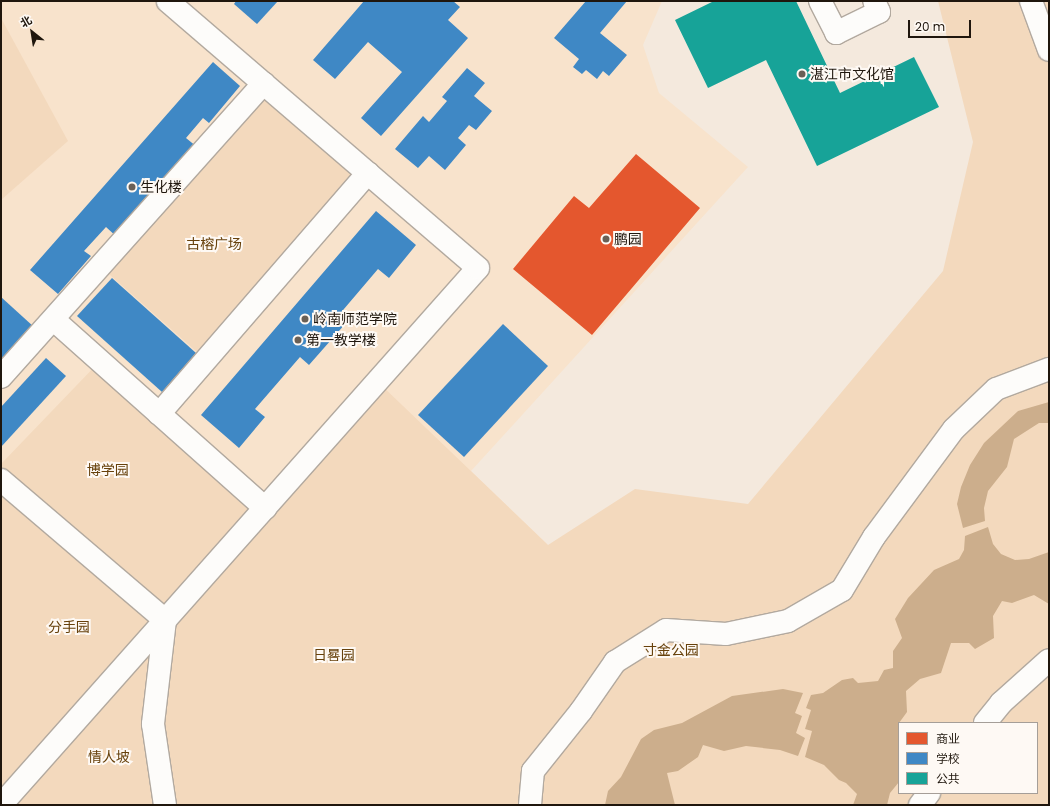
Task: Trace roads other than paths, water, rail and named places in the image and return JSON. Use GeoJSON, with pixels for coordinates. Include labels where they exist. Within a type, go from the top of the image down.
{"type":"FeatureCollection","features":[{"type":"Feature","properties":{"kind":"street"},"geometry":{"type":"LineString","coordinates":[[1,805],[478,268],[168,1]]}},
{"type":"Feature","properties":{"kind":"street"},"geometry":{"type":"LineString","coordinates":[[820,1],[836,33],[879,12],[874,1]]}},
{"type":"Feature","properties":{"kind":"street"},"geometry":{"type":"LineString","coordinates":[[1032,1],[1049,50]]}},
{"type":"Feature","properties":{"kind":"street"},"geometry":{"type":"LineString","coordinates":[[1,377],[54,320],[264,83]]}},
{"type":"Feature","properties":{"kind":"street"},"geometry":{"type":"LineString","coordinates":[[160,414],[368,173]]}},
{"type":"Feature","properties":{"kind":"street"},"geometry":{"type":"LineString","coordinates":[[54,320],[265,508]]}},
{"type":"Feature","properties":{"kind":"street"},"geometry":{"type":"LineString","coordinates":[[530,805],[533,771],[581,711],[615,662],[666,630],[726,634],[788,621],[842,590],[874,537],[954,429],[996,389],[1049,369]]}},
{"type":"Feature","properties":{"kind":"street"},"geometry":{"type":"LineString","coordinates":[[1,480],[165,620]]}},
{"type":"Feature","properties":{"kind":"street"},"geometry":{"type":"LineString","coordinates":[[165,620],[153,724],[166,805]]}},
{"type":"Feature","properties":{"kind":"street"},"geometry":{"type":"LineString","coordinates":[[986,722],[1001,703],[1049,660]]}},
{"type":"Feature","properties":{"kind":"street"},"geometry":{"type":"LineString","coordinates":[[920,805],[928,794]]}},
{"type":"Feature","properties":{"kind":"place","name":"湛江市文化馆"},"geometry":{"type":"Point","coordinates":[802,74]}},
{"type":"Feature","properties":{"kind":"place","name":"生化楼"},"geometry":{"type":"Point","coordinates":[132,187]}},
{"type":"Feature","properties":{"kind":"place","name":"鹏园"},"geometry":{"type":"Point","coordinates":[606,239]}},
{"type":"Feature","properties":{"kind":"place","name":"岭南师范学院"},"geometry":{"type":"Point","coordinates":[305,319]}},
{"type":"Feature","properties":{"kind":"place","name":"第一教学楼"},"geometry":{"type":"Point","coordinates":[298,340]}},
{"type":"Feature","properties":{"kind":"park label","name":"古榕广场"},"geometry":{"type":"Point","coordinates":[214,244]}},
{"type":"Feature","properties":{"kind":"park label","name":"博学园"},"geometry":{"type":"Point","coordinates":[108,470]}},
{"type":"Feature","properties":{"kind":"park label","name":"分手园"},"geometry":{"type":"Point","coordinates":[69,627]}},
{"type":"Feature","properties":{"kind":"park label","name":"寸金公园"},"geometry":{"type":"Point","coordinates":[671,650]}},
{"type":"Feature","properties":{"kind":"park label","name":"日晷园"},"geometry":{"type":"Point","coordinates":[334,655]}},
{"type":"Feature","properties":{"kind":"park label","name":"情人坡"},"geometry":{"type":"Point","coordinates":[109,757]}}]}
